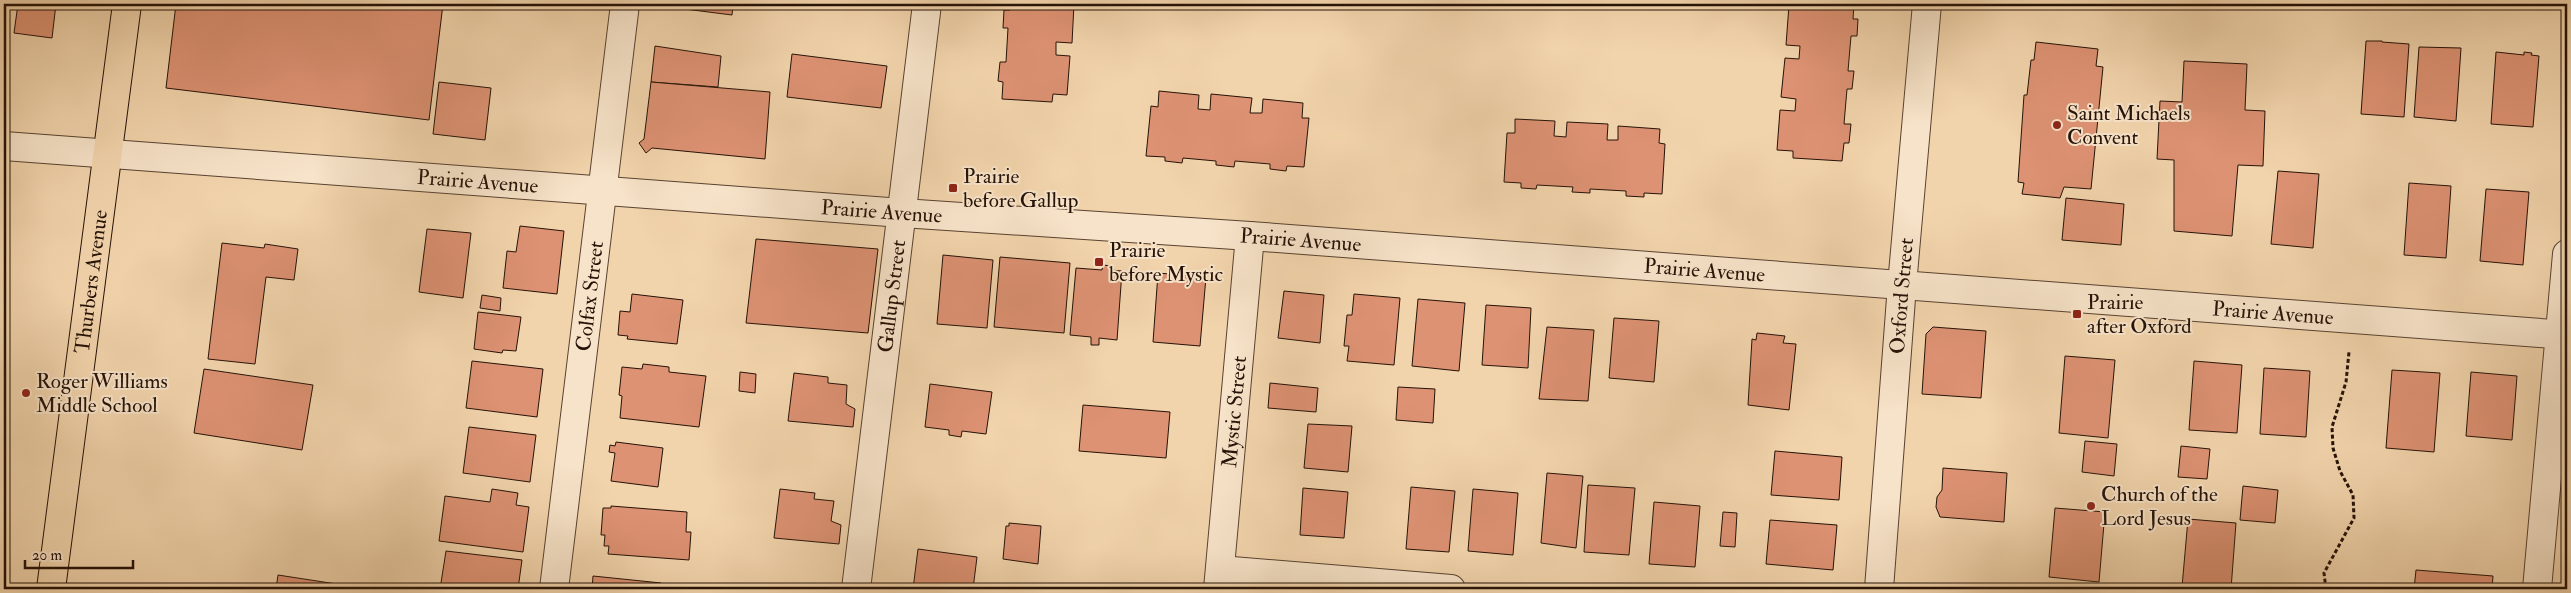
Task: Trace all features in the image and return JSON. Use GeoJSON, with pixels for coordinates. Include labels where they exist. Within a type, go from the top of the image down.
{"type":"FeatureCollection","features":[{"type":"Feature","properties":{"kind":"main road","name":"Thurbers Avenue"},"geometry":{"type":"LineString","coordinates":[[51,589],[127,4]]}},
{"type":"Feature","properties":{"kind":"street","name":"Colfax Street"},"geometry":{"type":"LineString","coordinates":[[554,589],[624,4]]}},
{"type":"Feature","properties":{"kind":"street","name":"Gallup Street"},"geometry":{"type":"LineString","coordinates":[[856,589],[927,4]]}},
{"type":"Feature","properties":{"kind":"street","name":"Oxford Street"},"geometry":{"type":"LineString","coordinates":[[1879,589],[1902,285],[1928,4]]}},
{"type":"Feature","properties":{"kind":"street","name":"Prairie Avenue"},"geometry":{"type":"LineString","coordinates":[[4,146],[902,213],[1250,236],[2564,335]]}},
{"type":"Feature","properties":{"kind":"street","name":"Mystic Street"},"geometry":{"type":"LineString","coordinates":[[1219,580],[1250,236]]}},
{"type":"Feature","properties":{"kind":"street"},"geometry":{"type":"LineString","coordinates":[[2537,589],[2564,335],[2567,254]]}},
{"type":"Feature","properties":{"kind":"street"},"geometry":{"type":"LineString","coordinates":[[1219,580],[1451,589]]}},
{"type":"Feature","properties":{"kind":"path"},"geometry":{"type":"LineString","coordinates":[[2326,589],[2324,573],[2354,518],[2353,495],[2340,471],[2333,448],[2332,427],[2346,382],[2351,319]]}},
{"type":"Feature","properties":{"kind":"building"},"geometry":{"type":"Polygon","coordinates":[[[18,4],[56,4],[52,38],[14,33],[18,4]]]}},
{"type":"Feature","properties":{"kind":"building"},"geometry":{"type":"Polygon","coordinates":[[[176,4],[443,4],[429,120],[166,88],[176,4]]]}},
{"type":"Feature","properties":{"kind":"building"},"geometry":{"type":"Polygon","coordinates":[[[669,4],[733,4],[732,15],[669,7],[669,4]]]}},
{"type":"Feature","properties":{"kind":"building"},"geometry":{"type":"Polygon","coordinates":[[[1010,4],[1074,4],[1072,43],[1056,42],[1056,55],[1070,56],[1067,95],[1053,94],[1052,102],[1002,99],[1003,82],[998,81],[1000,62],[1006,62],[1008,28],[1003,28],[1004,10],[1010,10],[1010,4]]]}},
{"type":"Feature","properties":{"kind":"building"},"geometry":{"type":"Polygon","coordinates":[[[1524,4],[1583,4],[1583,8],[1524,4]]]}},
{"type":"Feature","properties":{"kind":"building"},"geometry":{"type":"Polygon","coordinates":[[[1803,4],[1854,4],[1853,19],[1858,19],[1857,36],[1851,36],[1848,71],[1854,71],[1852,89],[1847,89],[1844,124],[1851,124],[1849,143],[1844,143],[1842,161],[1793,158],[1793,151],[1777,150],[1780,110],[1795,111],[1796,99],[1781,97],[1785,58],[1799,59],[1800,46],[1786,45],[1789,5],[1803,6],[1803,4]]]}},
{"type":"Feature","properties":{"kind":"building"},"geometry":{"type":"Polygon","coordinates":[[[2366,41],[2409,44],[2404,117],[2361,114],[2366,41]]]}},
{"type":"Feature","properties":{"kind":"building"},"geometry":{"type":"Polygon","coordinates":[[[2036,42],[2098,49],[2096,66],[2103,67],[2091,189],[2064,187],[2060,198],[2022,194],[2024,183],[2018,182],[2024,95],[2027,95],[2031,60],[2034,60],[2036,42]]]}},
{"type":"Feature","properties":{"kind":"building"},"geometry":{"type":"Polygon","coordinates":[[[655,46],[721,56],[718,87],[651,82],[655,46]]]}},
{"type":"Feature","properties":{"kind":"building"},"geometry":{"type":"Polygon","coordinates":[[[2419,47],[2461,48],[2456,121],[2414,117],[2419,47]]]}},
{"type":"Feature","properties":{"kind":"building"},"geometry":{"type":"Polygon","coordinates":[[[2496,52],[2524,55],[2524,52],[2539,56],[2533,127],[2491,124],[2496,52]]]}},
{"type":"Feature","properties":{"kind":"building"},"geometry":{"type":"Polygon","coordinates":[[[792,54],[887,66],[881,108],[787,97],[792,54]]]}},
{"type":"Feature","properties":{"kind":"building"},"geometry":{"type":"Polygon","coordinates":[[[2184,61],[2247,64],[2245,110],[2265,111],[2263,166],[2238,165],[2232,236],[2174,231],[2174,160],[2157,159],[2160,101],[2182,102],[2184,61]]]}},
{"type":"Feature","properties":{"kind":"building"},"geometry":{"type":"Polygon","coordinates":[[[439,82],[491,88],[485,140],[433,134],[439,82]]]}},
{"type":"Feature","properties":{"kind":"building"},"geometry":{"type":"Polygon","coordinates":[[[651,82],[770,92],[765,159],[652,148],[646,153],[639,143],[644,139],[651,82]]]}},
{"type":"Feature","properties":{"kind":"building"},"geometry":{"type":"Polygon","coordinates":[[[1159,91],[1199,95],[1198,109],[1210,110],[1211,94],[1252,98],[1250,113],[1262,113],[1263,99],[1303,103],[1302,118],[1309,118],[1304,167],[1287,166],[1286,171],[1270,169],[1270,164],[1235,161],[1234,167],[1216,165],[1216,161],[1183,158],[1182,163],[1165,161],[1165,157],[1146,156],[1151,106],[1158,107],[1159,91]]]}},
{"type":"Feature","properties":{"kind":"building"},"geometry":{"type":"Polygon","coordinates":[[[1515,119],[1555,121],[1554,136],[1566,137],[1567,122],[1608,124],[1607,140],[1618,140],[1618,126],[1660,129],[1659,143],[1665,144],[1662,194],[1644,193],[1644,197],[1626,196],[1626,191],[1590,189],[1590,193],[1572,192],[1573,187],[1537,185],[1536,189],[1521,188],[1521,183],[1504,182],[1507,133],[1515,133],[1515,119]]]}},
{"type":"Feature","properties":{"kind":"building"},"geometry":{"type":"Polygon","coordinates":[[[2278,171],[2319,174],[2313,248],[2271,244],[2278,171]]]}},
{"type":"Feature","properties":{"kind":"building"},"geometry":{"type":"Polygon","coordinates":[[[2409,183],[2451,186],[2446,258],[2404,255],[2409,183]]]}},
{"type":"Feature","properties":{"kind":"building"},"geometry":{"type":"Polygon","coordinates":[[[2486,189],[2529,192],[2523,265],[2480,261],[2486,189]]]}},
{"type":"Feature","properties":{"kind":"building"},"geometry":{"type":"Polygon","coordinates":[[[2066,198],[2124,204],[2121,245],[2062,240],[2066,198]]]}},
{"type":"Feature","properties":{"kind":"building"},"geometry":{"type":"Polygon","coordinates":[[[520,226],[564,231],[557,294],[503,288],[507,251],[516,252],[520,226]]]}},
{"type":"Feature","properties":{"kind":"building"},"geometry":{"type":"Polygon","coordinates":[[[427,229],[471,233],[463,298],[419,292],[427,229]]]}},
{"type":"Feature","properties":{"kind":"building"},"geometry":{"type":"Polygon","coordinates":[[[756,239],[878,249],[868,333],[746,323],[756,239]]]}},
{"type":"Feature","properties":{"kind":"building"},"geometry":{"type":"Polygon","coordinates":[[[222,243],[264,248],[265,244],[298,249],[294,280],[266,277],[255,364],[208,359],[222,243]]]}},
{"type":"Feature","properties":{"kind":"building"},"geometry":{"type":"Polygon","coordinates":[[[943,255],[993,260],[987,328],[937,324],[943,255]]]}},
{"type":"Feature","properties":{"kind":"building"},"geometry":{"type":"Polygon","coordinates":[[[1000,257],[1070,263],[1064,333],[994,327],[1000,257]]]}},
{"type":"Feature","properties":{"kind":"building"},"geometry":{"type":"Polygon","coordinates":[[[1103,265],[1112,266],[1111,270],[1122,271],[1117,340],[1099,338],[1099,345],[1091,345],[1091,337],[1070,335],[1076,268],[1102,270],[1103,265]]]}},
{"type":"Feature","properties":{"kind":"building"},"geometry":{"type":"Polygon","coordinates":[[[1158,273],[1206,277],[1200,346],[1153,342],[1158,273]]]}},
{"type":"Feature","properties":{"kind":"building"},"geometry":{"type":"Polygon","coordinates":[[[1284,291],[1324,295],[1320,343],[1278,338],[1284,291]]]}},
{"type":"Feature","properties":{"kind":"building"},"geometry":{"type":"Polygon","coordinates":[[[632,294],[683,300],[677,344],[627,339],[628,336],[618,335],[620,311],[630,312],[632,294]]]}},
{"type":"Feature","properties":{"kind":"building"},"geometry":{"type":"Polygon","coordinates":[[[1354,294],[1400,298],[1394,365],[1347,361],[1349,346],[1344,346],[1347,315],[1352,315],[1354,294]]]}},
{"type":"Feature","properties":{"kind":"building"},"geometry":{"type":"Polygon","coordinates":[[[482,295],[501,298],[500,311],[480,308],[482,295]]]}},
{"type":"Feature","properties":{"kind":"building"},"geometry":{"type":"Polygon","coordinates":[[[1418,299],[1465,303],[1459,371],[1412,366],[1418,299]]]}},
{"type":"Feature","properties":{"kind":"building"},"geometry":{"type":"Polygon","coordinates":[[[1486,305],[1531,308],[1528,368],[1482,365],[1486,305]]]}},
{"type":"Feature","properties":{"kind":"building"},"geometry":{"type":"Polygon","coordinates":[[[478,312],[521,317],[516,351],[503,350],[502,353],[474,349],[478,312]]]}},
{"type":"Feature","properties":{"kind":"building"},"geometry":{"type":"Polygon","coordinates":[[[1614,318],[1659,321],[1654,382],[1609,378],[1614,318]]]}},
{"type":"Feature","properties":{"kind":"building"},"geometry":{"type":"Polygon","coordinates":[[[1547,327],[1594,330],[1588,401],[1539,399],[1547,327]]]}},
{"type":"Feature","properties":{"kind":"building"},"geometry":{"type":"Polygon","coordinates":[[[1933,327],[1986,331],[1981,398],[1922,394],[1926,334],[1933,327]]]}},
{"type":"Feature","properties":{"kind":"building"},"geometry":{"type":"Polygon","coordinates":[[[1757,333],[1785,336],[1783,343],[1796,344],[1789,410],[1748,405],[1752,339],[1756,340],[1757,333]]]}},
{"type":"Feature","properties":{"kind":"building"},"geometry":{"type":"Polygon","coordinates":[[[2065,356],[2115,360],[2108,438],[2059,433],[2065,356]]]}},
{"type":"Feature","properties":{"kind":"building"},"geometry":{"type":"Polygon","coordinates":[[[472,361],[543,369],[537,417],[466,408],[472,361]]]}},
{"type":"Feature","properties":{"kind":"building"},"geometry":{"type":"Polygon","coordinates":[[[2194,361],[2242,365],[2237,433],[2189,430],[2194,361]]]}},
{"type":"Feature","properties":{"kind":"building"},"geometry":{"type":"Polygon","coordinates":[[[643,364],[669,367],[669,372],[706,376],[699,427],[620,418],[622,396],[619,395],[622,367],[642,369],[643,364]]]}},
{"type":"Feature","properties":{"kind":"building"},"geometry":{"type":"Polygon","coordinates":[[[2264,368],[2310,371],[2306,437],[2260,434],[2264,368]]]}},
{"type":"Feature","properties":{"kind":"building"},"geometry":{"type":"Polygon","coordinates":[[[204,369],[313,385],[302,450],[194,433],[204,369]]]}},
{"type":"Feature","properties":{"kind":"building"},"geometry":{"type":"Polygon","coordinates":[[[2392,370],[2440,373],[2434,452],[2386,448],[2392,370]]]}},
{"type":"Feature","properties":{"kind":"building"},"geometry":{"type":"Polygon","coordinates":[[[740,372],[756,374],[755,393],[739,391],[740,372]]]}},
{"type":"Feature","properties":{"kind":"building"},"geometry":{"type":"Polygon","coordinates":[[[2471,372],[2517,376],[2512,440],[2466,436],[2471,372]]]}},
{"type":"Feature","properties":{"kind":"building"},"geometry":{"type":"Polygon","coordinates":[[[794,373],[828,377],[828,383],[847,385],[846,404],[855,409],[853,427],[788,421],[794,373]]]}},
{"type":"Feature","properties":{"kind":"building"},"geometry":{"type":"Polygon","coordinates":[[[1270,383],[1318,388],[1316,412],[1268,408],[1270,383]]]}},
{"type":"Feature","properties":{"kind":"building"},"geometry":{"type":"Polygon","coordinates":[[[930,384],[992,392],[986,434],[962,431],[961,437],[949,435],[949,430],[925,427],[930,384]]]}},
{"type":"Feature","properties":{"kind":"building"},"geometry":{"type":"Polygon","coordinates":[[[1398,387],[1435,389],[1433,423],[1396,420],[1398,387]]]}},
{"type":"Feature","properties":{"kind":"building"},"geometry":{"type":"Polygon","coordinates":[[[1083,405],[1170,412],[1166,458],[1079,451],[1083,405]]]}},
{"type":"Feature","properties":{"kind":"building"},"geometry":{"type":"Polygon","coordinates":[[[1308,424],[1352,426],[1348,472],[1304,468],[1308,424]]]}},
{"type":"Feature","properties":{"kind":"building"},"geometry":{"type":"Polygon","coordinates":[[[469,427],[536,435],[530,482],[463,473],[469,427]]]}},
{"type":"Feature","properties":{"kind":"building"},"geometry":{"type":"Polygon","coordinates":[[[2085,441],[2117,444],[2114,476],[2082,472],[2085,441]]]}},
{"type":"Feature","properties":{"kind":"building"},"geometry":{"type":"Polygon","coordinates":[[[616,442],[663,448],[658,487],[611,481],[615,453],[609,452],[610,445],[615,446],[616,442]]]}},
{"type":"Feature","properties":{"kind":"building"},"geometry":{"type":"Polygon","coordinates":[[[2181,446],[2210,449],[2207,479],[2178,477],[2181,446]]]}},
{"type":"Feature","properties":{"kind":"building"},"geometry":{"type":"Polygon","coordinates":[[[1775,451],[1842,457],[1839,500],[1771,495],[1775,451]]]}},
{"type":"Feature","properties":{"kind":"building"},"geometry":{"type":"Polygon","coordinates":[[[1943,468],[2007,473],[2004,522],[1940,517],[1936,507],[1937,497],[1942,490],[1943,468]]]}},
{"type":"Feature","properties":{"kind":"building"},"geometry":{"type":"Polygon","coordinates":[[[1547,473],[1583,476],[1576,548],[1541,543],[1547,473]]]}},
{"type":"Feature","properties":{"kind":"building"},"geometry":{"type":"Polygon","coordinates":[[[1588,485],[1635,488],[1629,555],[1584,552],[1588,485]]]}},
{"type":"Feature","properties":{"kind":"building"},"geometry":{"type":"Polygon","coordinates":[[[2243,486],[2278,490],[2275,523],[2240,520],[2243,486]]]}},
{"type":"Feature","properties":{"kind":"building"},"geometry":{"type":"Polygon","coordinates":[[[1411,487],[1455,491],[1449,552],[1406,549],[1411,487]]]}},
{"type":"Feature","properties":{"kind":"building"},"geometry":{"type":"Polygon","coordinates":[[[1303,488],[1348,492],[1344,538],[1300,535],[1303,488]]]}},
{"type":"Feature","properties":{"kind":"building"},"geometry":{"type":"Polygon","coordinates":[[[492,489],[518,493],[516,505],[529,507],[523,552],[439,541],[445,496],[490,502],[492,489]]]}},
{"type":"Feature","properties":{"kind":"building"},"geometry":{"type":"Polygon","coordinates":[[[780,489],[815,493],[814,499],[834,501],[831,521],[841,525],[839,544],[774,538],[780,489]]]}},
{"type":"Feature","properties":{"kind":"building"},"geometry":{"type":"Polygon","coordinates":[[[1473,489],[1518,493],[1513,555],[1468,551],[1473,489]]]}},
{"type":"Feature","properties":{"kind":"building"},"geometry":{"type":"Polygon","coordinates":[[[1654,502],[1700,506],[1695,567],[1649,564],[1654,502]]]}},
{"type":"Feature","properties":{"kind":"building"},"geometry":{"type":"Polygon","coordinates":[[[611,506],[687,512],[686,532],[691,532],[689,560],[608,554],[609,546],[604,546],[605,535],[601,535],[603,508],[611,508],[611,506]]]}},
{"type":"Feature","properties":{"kind":"building"},"geometry":{"type":"Polygon","coordinates":[[[2055,508],[2105,512],[2099,582],[2049,577],[2055,508]]]}},
{"type":"Feature","properties":{"kind":"building"},"geometry":{"type":"Polygon","coordinates":[[[1723,512],[1737,513],[1735,547],[1720,546],[1723,512]]]}},
{"type":"Feature","properties":{"kind":"building"},"geometry":{"type":"Polygon","coordinates":[[[2188,519],[2236,523],[2231,589],[2182,587],[2188,519]]]}},
{"type":"Feature","properties":{"kind":"building"},"geometry":{"type":"Polygon","coordinates":[[[1770,520],[1837,525],[1833,570],[1766,564],[1770,520]]]}},
{"type":"Feature","properties":{"kind":"building"},"geometry":{"type":"Polygon","coordinates":[[[1009,523],[1041,526],[1038,564],[1003,559],[1006,526],[1009,526],[1009,523]]]}},
{"type":"Feature","properties":{"kind":"building"},"geometry":{"type":"Polygon","coordinates":[[[918,549],[977,557],[973,589],[913,589],[918,549]]]}},
{"type":"Feature","properties":{"kind":"building"},"geometry":{"type":"Polygon","coordinates":[[[446,551],[522,560],[518,589],[440,589],[446,551]]]}},
{"type":"Feature","properties":{"kind":"building"},"geometry":{"type":"Polygon","coordinates":[[[2416,570],[2493,576],[2492,589],[2414,589],[2416,570]]]}},
{"type":"Feature","properties":{"kind":"building"},"geometry":{"type":"Polygon","coordinates":[[[278,575],[369,589],[276,589],[278,575]]]}},
{"type":"Feature","properties":{"kind":"building"},"geometry":{"type":"Polygon","coordinates":[[[593,576],[661,583],[661,589],[592,589],[593,576]]]}},
{"type":"Feature","properties":{"kind":"building"},"geometry":{"type":"Polygon","coordinates":[[[716,585],[729,586],[729,589],[716,589],[716,585]]]}},
{"type":"Feature","properties":{"kind":"place","name":"Saint Michaels Convent"},"geometry":{"type":"Point","coordinates":[2057,125]}},
{"type":"Feature","properties":{"kind":"place","name":"Prairie before Gallup"},"geometry":{"type":"Point","coordinates":[953,188]}},
{"type":"Feature","properties":{"kind":"place","name":"Prairie before Mystic"},"geometry":{"type":"Point","coordinates":[1099,262]}},
{"type":"Feature","properties":{"kind":"place","name":"Prairie after Oxford"},"geometry":{"type":"Point","coordinates":[2077,314]}},
{"type":"Feature","properties":{"kind":"place","name":"Roger Williams Middle School"},"geometry":{"type":"Point","coordinates":[26,393]}},
{"type":"Feature","properties":{"kind":"place","name":"Church of the Lord Jesus"},"geometry":{"type":"Point","coordinates":[2091,506]}}]}
